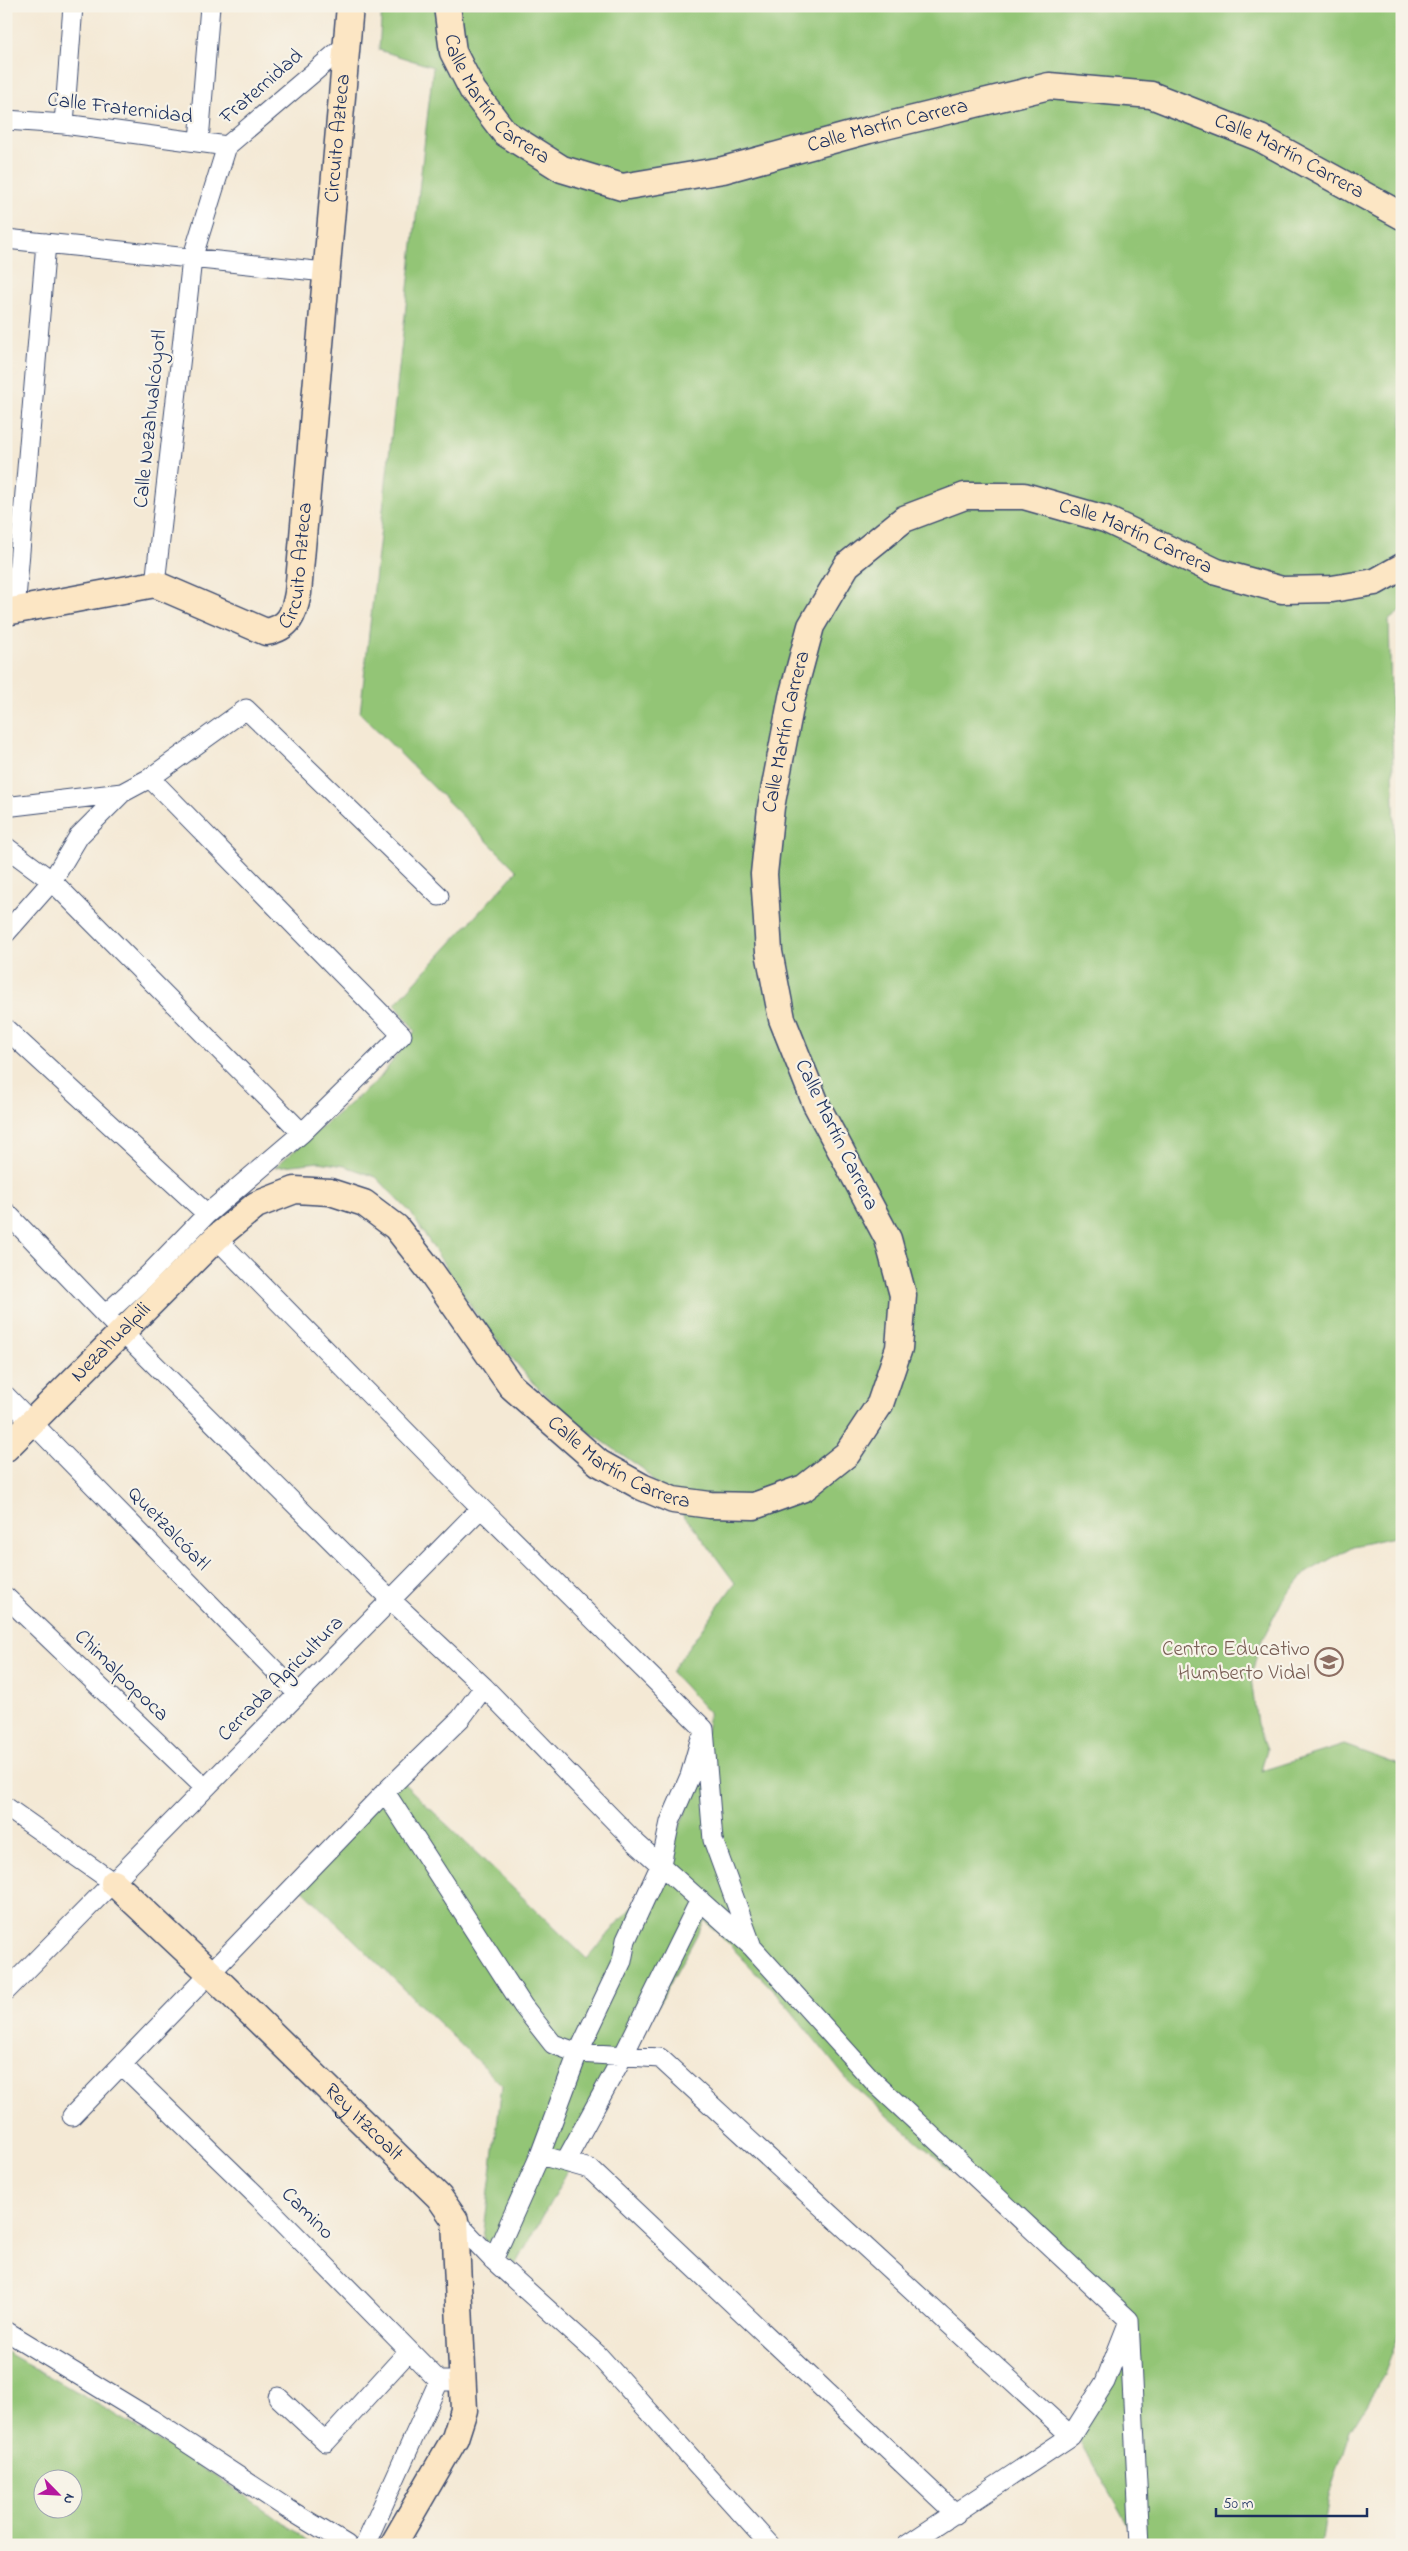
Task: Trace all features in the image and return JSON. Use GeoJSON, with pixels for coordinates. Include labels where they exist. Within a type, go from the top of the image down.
{"type":"FeatureCollection","features":[{"type":"Feature","properties":{"kind":"street"},"geometry":{"type":"LineString","coordinates":[[64,124],[73,6]]}},
{"type":"Feature","properties":{"kind":"street"},"geometry":{"type":"LineString","coordinates":[[199,141],[210,6]]}},
{"type":"Feature","properties":{"kind":"street","name":"Circuito Azteca"},"geometry":{"type":"LineString","coordinates":[[155,584],[266,632],[277,630],[288,623],[295,610],[350,6]]}},
{"type":"Feature","properties":{"kind":"street","name":"Calle Martín Carrera"},"geometry":{"type":"LineString","coordinates":[[447,6],[453,52],[473,91],[506,133],[562,169],[622,187],[723,170],[870,130],[1049,86],[1151,95],[1260,138],[1402,216]]}},
{"type":"Feature","properties":{"kind":"street","name":"Fraternidad"},"geometry":{"type":"LineString","coordinates":[[192,259],[227,146],[347,44]]}},
{"type":"Feature","properties":{"kind":"street","name":"Calle Fraternidad"},"geometry":{"type":"LineString","coordinates":[[6,120],[64,124],[227,146]]}},
{"type":"Feature","properties":{"kind":"street"},"geometry":{"type":"LineString","coordinates":[[6,239],[325,272]]}},
{"type":"Feature","properties":{"kind":"street"},"geometry":{"type":"LineString","coordinates":[[46,243],[11,611],[155,584]]}},
{"type":"Feature","properties":{"kind":"street","name":"Calle Nezahualcóyotl"},"geometry":{"type":"LineString","coordinates":[[155,584],[192,259]]}},
{"type":"Feature","properties":{"kind":"street","name":"Calle Martín Carrera"},"geometry":{"type":"LineString","coordinates":[[216,1238],[256,1205],[295,1190],[330,1192],[364,1203],[396,1227],[432,1273],[511,1386],[599,1463],[642,1487],[673,1500],[754,1506],[804,1488],[847,1454],[880,1404],[898,1348],[902,1295],[888,1239],[816,1104],[782,1020],[769,952],[764,874],[771,807],[792,697],[811,626],[847,565],[904,519],[965,496],[1024,496],[1105,519],[1217,572],[1282,590],[1332,589],[1375,582],[1402,567]]}},
{"type":"Feature","properties":{"kind":"street"},"geometry":{"type":"LineString","coordinates":[[6,934],[52,881],[79,836],[122,794],[150,778],[246,709],[439,896]]}},
{"type":"Feature","properties":{"kind":"street"},"geometry":{"type":"LineString","coordinates":[[114,1323],[148,1275],[207,1214],[302,1133],[402,1035],[150,778]]}},
{"type":"Feature","properties":{"kind":"street"},"geometry":{"type":"LineString","coordinates":[[6,804],[13,806],[122,794]]}},
{"type":"Feature","properties":{"kind":"street"},"geometry":{"type":"LineString","coordinates":[[6,846],[52,881],[302,1133]]}},
{"type":"Feature","properties":{"kind":"street"},"geometry":{"type":"LineString","coordinates":[[6,1029],[207,1214]]}},
{"type":"Feature","properties":{"kind":"street"},"geometry":{"type":"LineString","coordinates":[[6,1212],[114,1323],[391,1600],[484,1687],[636,1843],[752,1947],[874,2083],[1129,2320],[1140,2545]]}},
{"type":"Feature","properties":{"kind":"street"},"geometry":{"type":"LineString","coordinates":[[216,1238],[481,1508],[704,1729],[714,1840],[752,1947]]}},
{"type":"Feature","properties":{"kind":"street","name":"Nezahualpili"},"geometry":{"type":"LineString","coordinates":[[6,1448],[32,1423],[114,1323],[216,1238]]}},
{"type":"Feature","properties":{"kind":"street","name":"Quetzalcóatl"},"geometry":{"type":"LineString","coordinates":[[6,1396],[298,1694]]}},
{"type":"Feature","properties":{"kind":"street","name":"Cerrada Agricultura"},"geometry":{"type":"LineString","coordinates":[[6,1991],[481,1508]]}},
{"type":"Feature","properties":{"kind":"street","name":"Chimalpopoca"},"geometry":{"type":"LineString","coordinates":[[6,1597],[205,1788]]}},
{"type":"Feature","properties":{"kind":"street"},"geometry":{"type":"LineString","coordinates":[[72,2116],[385,1792],[461,1718],[484,1687]]}},
{"type":"Feature","properties":{"kind":"street"},"geometry":{"type":"LineString","coordinates":[[494,2260],[540,2155],[578,2053],[607,1996],[622,1960],[626,1940],[661,1864],[670,1822],[690,1776],[704,1729]]}},
{"type":"Feature","properties":{"kind":"street"},"geometry":{"type":"LineString","coordinates":[[385,1792],[523,2006],[553,2044],[578,2053],[660,2058],[1071,2436]]}},
{"type":"Feature","properties":{"kind":"street","name":"Rey Itzcoalt"},"geometry":{"type":"LineString","coordinates":[[6,1807],[114,1882],[210,1973],[438,2198],[455,2220]]}},
{"type":"Feature","properties":{"kind":"street"},"geometry":{"type":"LineString","coordinates":[[565,2162],[623,2056],[700,1900]]}},
{"type":"Feature","properties":{"kind":"street","name":"Camino"},"geometry":{"type":"LineString","coordinates":[[122,2065],[259,2198],[409,2350],[451,2381]]}},
{"type":"Feature","properties":{"kind":"street"},"geometry":{"type":"LineString","coordinates":[[540,2155],[590,2169],[956,2514]]}},
{"type":"Feature","properties":{"kind":"street"},"geometry":{"type":"LineString","coordinates":[[455,2220],[494,2260],[597,2354],[770,2545]]}},
{"type":"Feature","properties":{"kind":"street"},"geometry":{"type":"LineString","coordinates":[[393,2545],[456,2438],[464,2410],[451,2381],[455,2220]]}},
{"type":"Feature","properties":{"kind":"street"},"geometry":{"type":"LineString","coordinates":[[907,2545],[1071,2436],[1104,2382],[1129,2320]]}},
{"type":"Feature","properties":{"kind":"street"},"geometry":{"type":"LineString","coordinates":[[6,2330],[151,2419],[288,2509],[347,2545]]}},
{"type":"Feature","properties":{"kind":"street"},"geometry":{"type":"LineString","coordinates":[[278,2397],[326,2442],[409,2350]]}},
{"type":"Feature","properties":{"kind":"street"},"geometry":{"type":"LineString","coordinates":[[365,2545],[451,2381]]}},
{"type":"Feature","properties":{"kind":"green space"},"geometry":{"type":"Polygon","coordinates":[[[382,6],[1402,6],[1402,610],[1389,620],[1396,879],[1402,880],[1402,1535],[1353,1546],[1306,1573],[1282,1601],[1259,1646],[1251,1678],[1257,1724],[1267,1749],[1261,1771],[1344,1745],[1402,1766],[1402,2329],[1385,2375],[1350,2431],[1329,2496],[1321,2545],[1139,2545],[1077,2435],[1127,2323],[849,2082],[780,1997],[705,1920],[516,2265],[483,2239],[502,2085],[293,1880],[395,1775],[587,1959],[661,1873],[698,1780],[709,1713],[671,1672],[735,1583],[697,1531],[643,1469],[579,1425],[533,1383],[478,1317],[411,1213],[376,1177],[345,1166],[319,1162],[275,1167],[379,1079],[415,1031],[395,1004],[517,871],[360,713],[433,67],[379,50],[382,6]]]}},
{"type":"Feature","properties":{"kind":"green space"},"geometry":{"type":"Polygon","coordinates":[[[6,2352],[202,2467],[313,2545],[6,2545],[6,2352]]]}},
{"type":"Feature","properties":{"kind":"place","name":"Centro Educativo Humberto Vidal"},"geometry":{"type":"Point","coordinates":[1329,1662]}}]}
